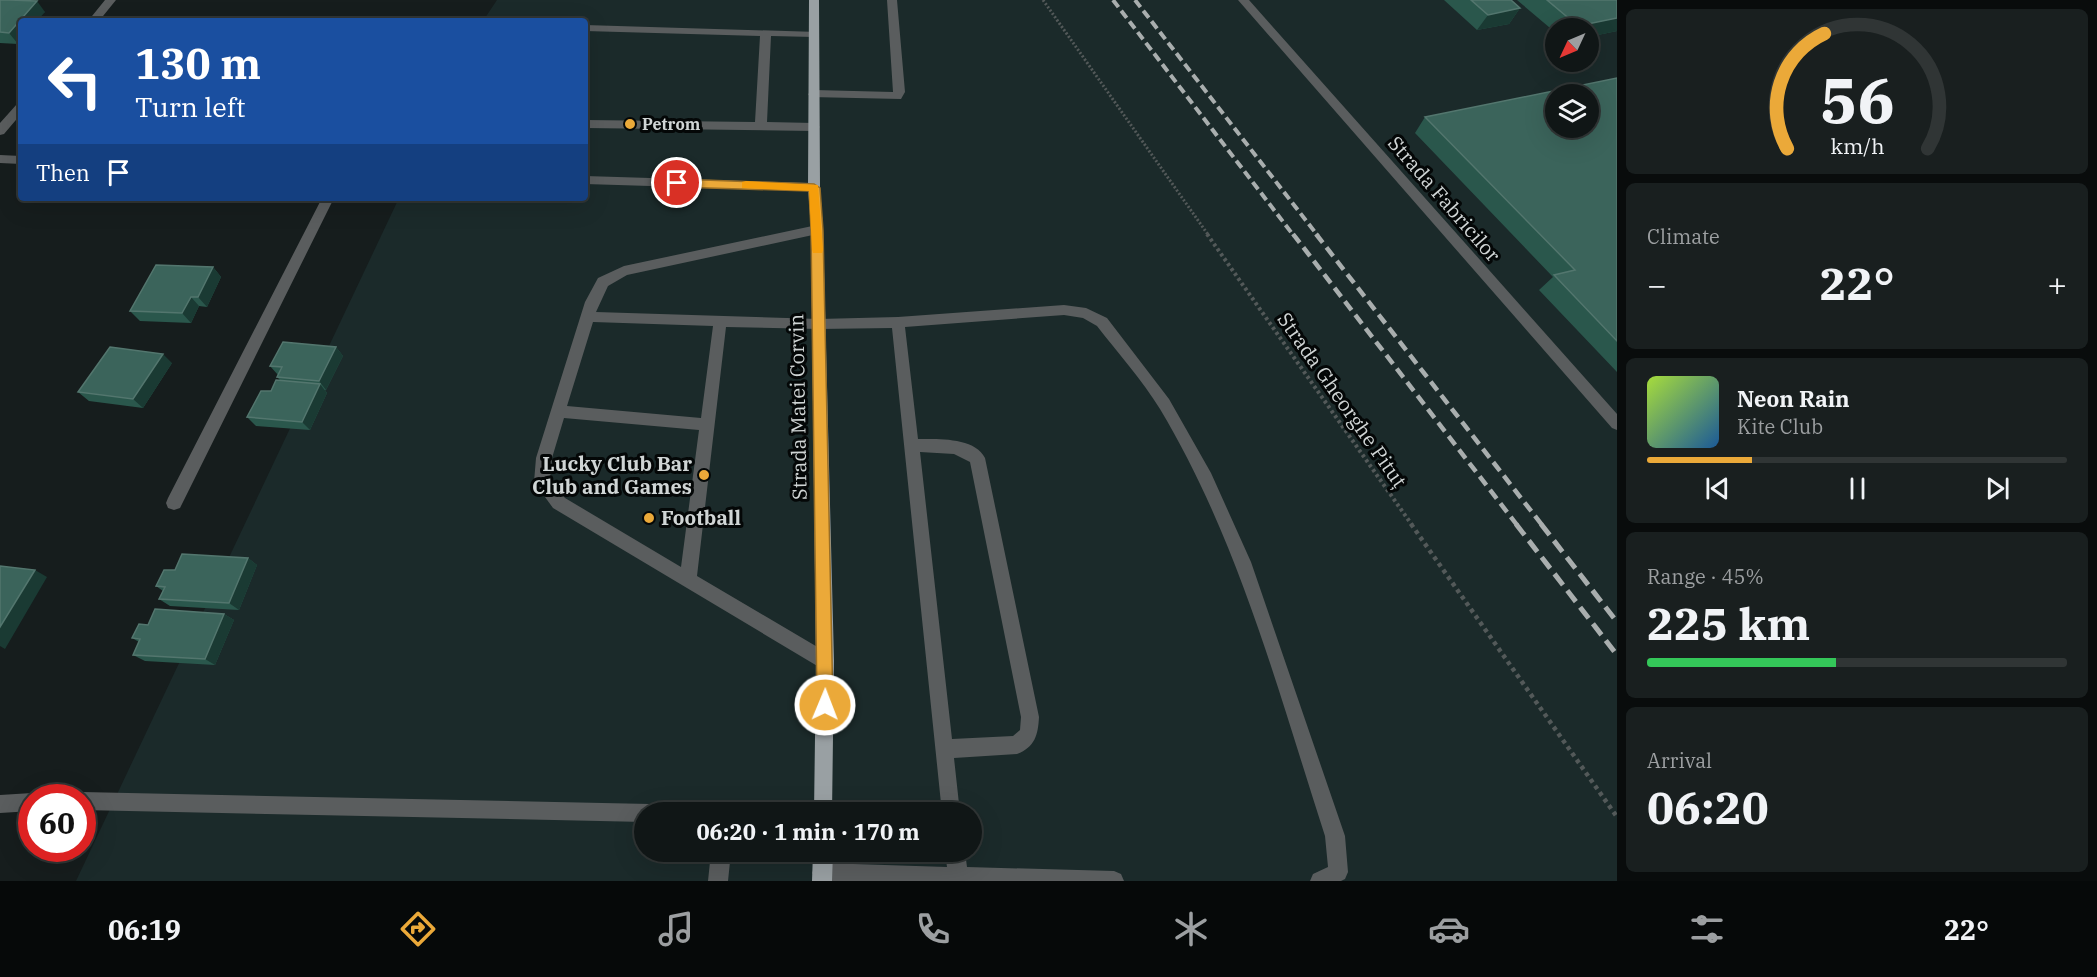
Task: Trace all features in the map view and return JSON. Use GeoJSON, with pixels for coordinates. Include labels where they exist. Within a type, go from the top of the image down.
{"type":"FeatureCollection","features":[{"type":"Feature","properties":{"kind":"main road","name":"Strada Matei Corvin"},"geometry":{"type":"LineString","coordinates":[[814,0],[814,188],[817,230],[825,661],[823,802]]}},
{"type":"Feature","properties":{"kind":"main road"},"geometry":{"type":"LineString","coordinates":[[822,877],[823,862]]}},
{"type":"Feature","properties":{"kind":"street"},"geometry":{"type":"LineString","coordinates":[[96,18],[111,0]]}},
{"type":"Feature","properties":{"kind":"street"},"geometry":{"type":"LineString","coordinates":[[814,94],[897,96],[899,92],[892,0]]}},
{"type":"Feature","properties":{"kind":"street","name":"Strada Fabricilor"},"geometry":{"type":"LineString","coordinates":[[1243,0],[1617,424]]}},
{"type":"Feature","properties":{"kind":"street"},"geometry":{"type":"LineString","coordinates":[[588,28],[814,34]]}},
{"type":"Feature","properties":{"kind":"street"},"geometry":{"type":"LineString","coordinates":[[760,127],[766,33]]}},
{"type":"Feature","properties":{"kind":"street"},"geometry":{"type":"LineString","coordinates":[[0,132],[18,110]]}},
{"type":"Feature","properties":{"kind":"street"},"geometry":{"type":"LineString","coordinates":[[588,124],[814,127]]}},
{"type":"Feature","properties":{"kind":"street"},"geometry":{"type":"LineString","coordinates":[[0,159],[18,160]]}},
{"type":"Feature","properties":{"kind":"street"},"geometry":{"type":"LineString","coordinates":[[588,180],[814,188]]}},
{"type":"Feature","properties":{"kind":"street"},"geometry":{"type":"LineString","coordinates":[[174,503],[326,201]]}},
{"type":"Feature","properties":{"kind":"street"},"geometry":{"type":"LineString","coordinates":[[817,230],[624,271],[603,282],[592,302],[558,411],[544,458],[542,482],[559,503],[825,661]]}},
{"type":"Feature","properties":{"kind":"street"},"geometry":{"type":"LineString","coordinates":[[588,317],[720,323],[819,324],[898,322],[1064,310],[1086,313],[1102,322],[1164,403],[1206,478],[1243,562],[1335,836],[1338,872],[1320,881]]}},
{"type":"Feature","properties":{"kind":"street"},"geometry":{"type":"LineString","coordinates":[[898,322],[950,802]]}},
{"type":"Feature","properties":{"kind":"street"},"geometry":{"type":"LineString","coordinates":[[688,580],[720,323]]}},
{"type":"Feature","properties":{"kind":"street"},"geometry":{"type":"LineString","coordinates":[[558,411],[707,425]]}},
{"type":"Feature","properties":{"kind":"street"},"geometry":{"type":"LineString","coordinates":[[911,445],[952,446],[966,450],[977,458],[1030,717],[1029,734],[1017,745],[944,749]]}},
{"type":"Feature","properties":{"kind":"street"},"geometry":{"type":"LineString","coordinates":[[96,801],[634,813]]}},
{"type":"Feature","properties":{"kind":"street"},"geometry":{"type":"LineString","coordinates":[[0,804],[18,803]]}},
{"type":"Feature","properties":{"kind":"street"},"geometry":{"type":"LineString","coordinates":[[718,881],[720,862]]}},
{"type":"Feature","properties":{"kind":"street"},"geometry":{"type":"LineString","coordinates":[[956,862],[958,877]]}},
{"type":"Feature","properties":{"kind":"street"},"geometry":{"type":"LineString","coordinates":[[822,877],[958,877],[1114,881]]}},
{"type":"Feature","properties":{"kind":"path","name":"Strada Gheorghe Pituț"},"geometry":{"type":"LineString","coordinates":[[1043,0],[1617,817]]}},
{"type":"Feature","properties":{"kind":"shaded area"},"geometry":{"type":"Polygon","coordinates":[[[497,0],[1617,0],[1617,881],[76,881],[85,862],[96,862],[96,839],[398,201],[588,201],[588,18],[485,18],[497,0]]]}},
{"type":"Feature","properties":{"kind":"building"},"geometry":{"type":"Polygon","coordinates":[[[0,0],[37,1],[22,18],[18,18],[18,23],[9,33],[0,32],[0,0]]]}},
{"type":"Feature","properties":{"kind":"building"},"geometry":{"type":"Polygon","coordinates":[[[1471,0],[1511,0],[1520,8],[1488,15],[1471,0]]]}},
{"type":"Feature","properties":{"kind":"building"},"geometry":{"type":"Polygon","coordinates":[[[1547,0],[1617,0],[1617,18],[1599,22],[1599,18],[1568,18],[1547,0]]]}},
{"type":"Feature","properties":{"kind":"building"},"geometry":{"type":"Polygon","coordinates":[[[1617,78],[1617,341],[1554,275],[1575,270],[1425,117],[1545,93],[1545,138],[1599,138],[1599,84],[1587,84],[1617,78]]]}},
{"type":"Feature","properties":{"kind":"building"},"geometry":{"type":"Polygon","coordinates":[[[156,265],[213,267],[198,297],[191,297],[182,313],[130,311],[156,265]]]}},
{"type":"Feature","properties":{"kind":"building"},"geometry":{"type":"Polygon","coordinates":[[[283,342],[336,347],[319,381],[277,377],[282,367],[270,366],[283,342]]]}},
{"type":"Feature","properties":{"kind":"building"},"geometry":{"type":"Polygon","coordinates":[[[110,347],[163,354],[133,399],[78,392],[110,347]]]}},
{"type":"Feature","properties":{"kind":"building"},"geometry":{"type":"Polygon","coordinates":[[[276,380],[320,384],[302,422],[247,417],[261,391],[271,391],[276,380]]]}},
{"type":"Feature","properties":{"kind":"building"},"geometry":{"type":"Polygon","coordinates":[[[182,554],[248,558],[229,603],[159,599],[165,587],[156,586],[164,570],[175,570],[182,554]]]}},
{"type":"Feature","properties":{"kind":"building"},"geometry":{"type":"Polygon","coordinates":[[[0,566],[35,570],[0,627],[0,566]]]}},
{"type":"Feature","properties":{"kind":"building"},"geometry":{"type":"Polygon","coordinates":[[[155,609],[224,614],[205,659],[133,655],[140,639],[132,638],[139,624],[148,625],[155,609]]]}},
{"type":"Feature","properties":{"kind":"railway"},"geometry":{"type":"LineString","coordinates":[[1113,0],[1294,236]]}},
{"type":"Feature","properties":{"kind":"railway"},"geometry":{"type":"LineString","coordinates":[[1135,0],[1318,236]]}},
{"type":"Feature","properties":{"kind":"railway"},"geometry":{"type":"LineString","coordinates":[[1293,234],[1517,525]]}},
{"type":"Feature","properties":{"kind":"railway"},"geometry":{"type":"LineString","coordinates":[[1316,234],[1542,525]]}},
{"type":"Feature","properties":{"kind":"railway"},"geometry":{"type":"LineString","coordinates":[[1516,524],[1617,655]]}},
{"type":"Feature","properties":{"kind":"railway"},"geometry":{"type":"LineString","coordinates":[[1541,524],[1617,622]]}},
{"type":"Feature","properties":{"kind":"slow traffic"},"geometry":{"type":"LineString","coordinates":[[746,185],[814,188],[817,250]]}},
{"type":"Feature","properties":{"kind":"place","name":"Petrom"},"geometry":{"type":"Point","coordinates":[630,124]}},
{"type":"Feature","properties":{"kind":"place","name":"Lucky Club Bar Club and Games"},"geometry":{"type":"Point","coordinates":[704,475]}},
{"type":"Feature","properties":{"kind":"place","name":"Football"},"geometry":{"type":"Point","coordinates":[649,518]}},
{"type":"Feature","properties":{"kind":"route"},"geometry":{"type":"LineString","coordinates":[[677,183],[814,188],[817,230],[825,705]]}}]}
